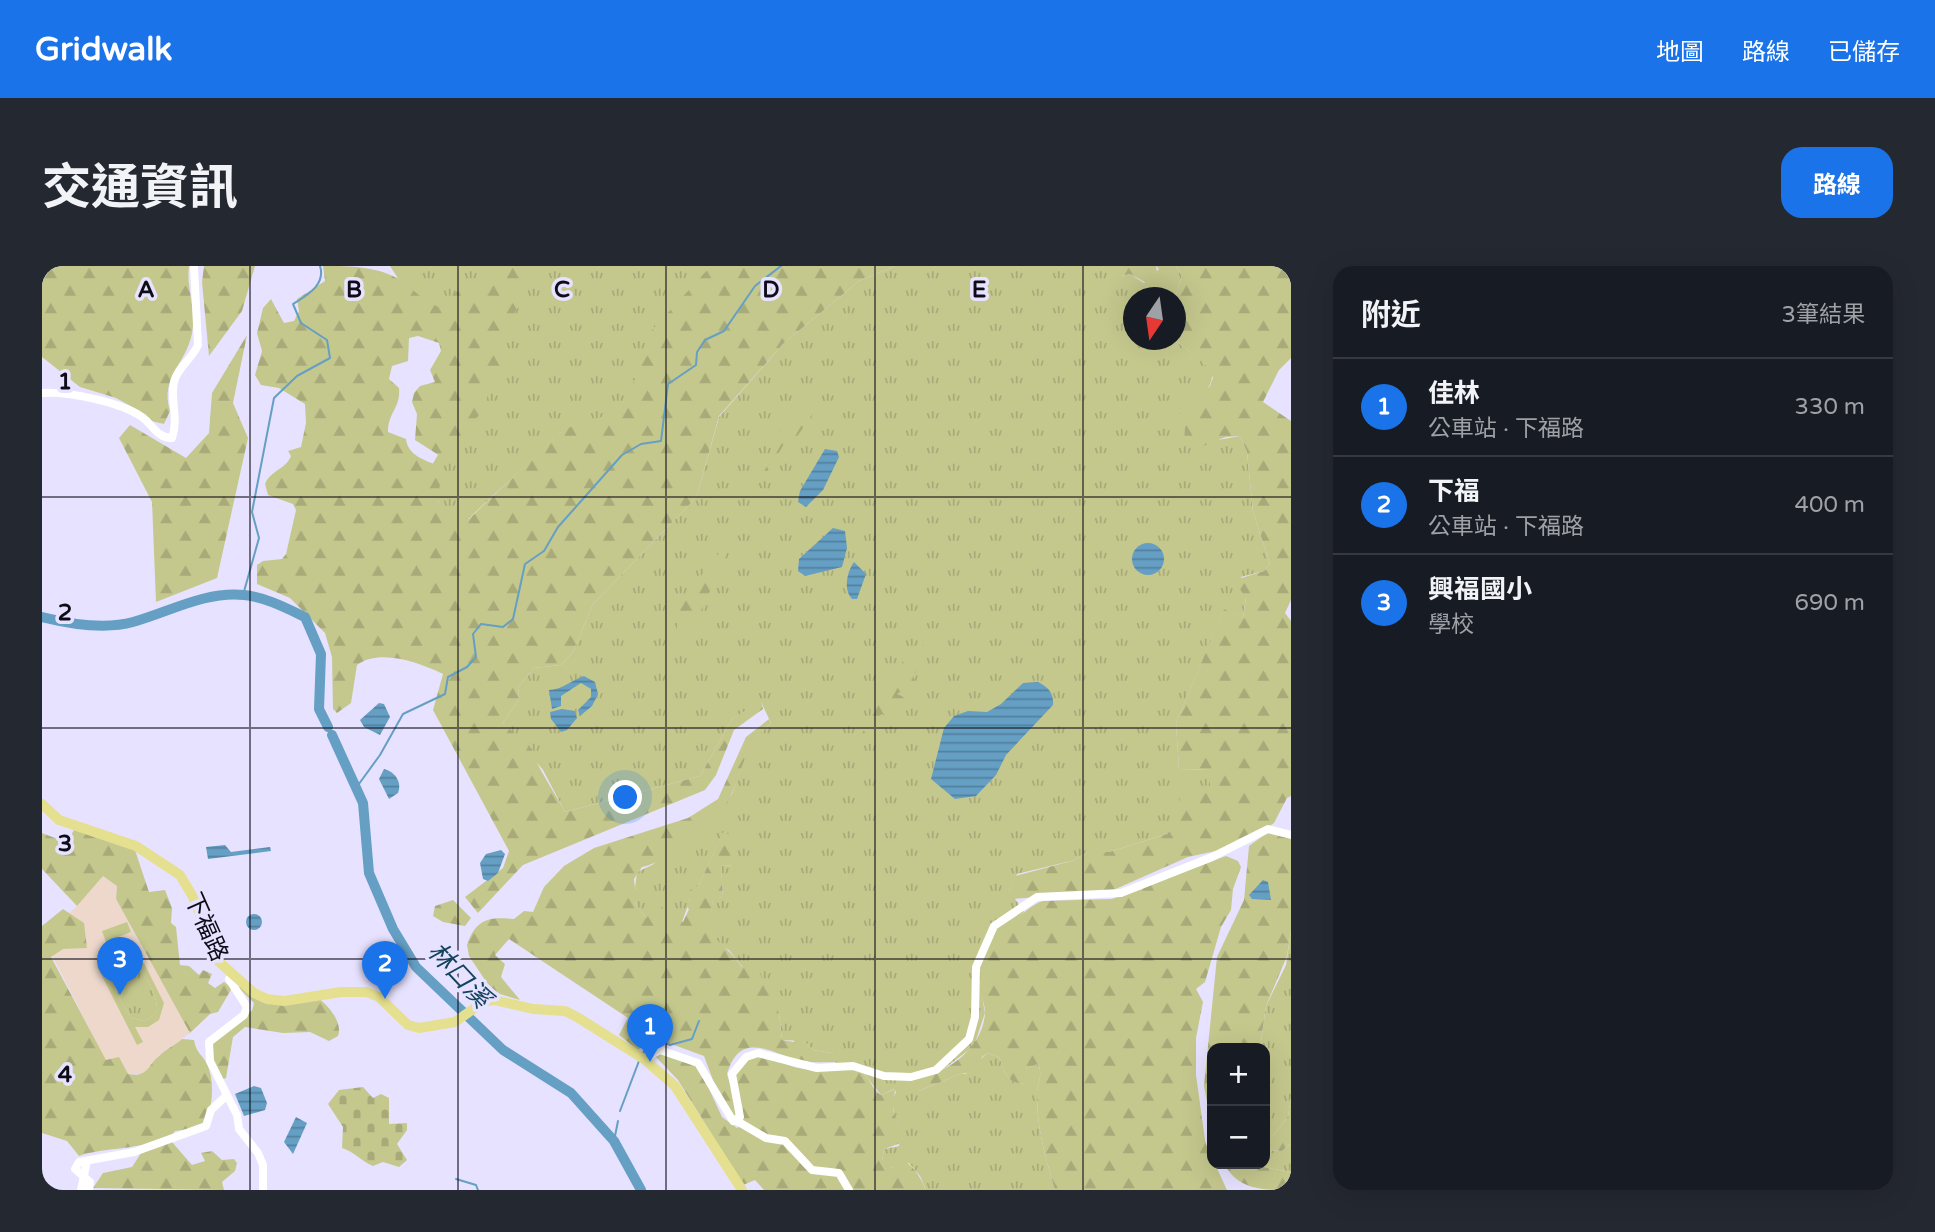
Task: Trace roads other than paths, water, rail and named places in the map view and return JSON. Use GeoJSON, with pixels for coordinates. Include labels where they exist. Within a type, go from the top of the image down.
{"type":"FeatureCollection","features":[{"type":"Feature","properties":{"kind":"main road","name":"下福路"},"geometry":{"type":"LineString","coordinates":[[42,804],[59,820],[136,846],[180,875],[199,911],[213,954],[225,970],[254,993],[267,999],[284,1001],[341,992],[367,992],[379,997],[408,1025],[429,1028],[455,1023],[478,1005],[494,1000],[533,1009],[565,1011],[644,1059]]}},
{"type":"Feature","properties":{"kind":"main road"},"geometry":{"type":"LineString","coordinates":[[644,1059],[675,1086],[742,1190]]}},
{"type":"Feature","properties":{"kind":"street"},"geometry":{"type":"LineString","coordinates":[[42,393],[82,395],[126,409],[142,417],[158,433],[172,438],[176,421],[176,374],[193,357],[198,345],[194,266]]}},
{"type":"Feature","properties":{"kind":"street"},"geometry":{"type":"LineString","coordinates":[[737,1121],[740,1116],[732,1074],[746,1057],[758,1053],[817,1068],[853,1066],[884,1076],[911,1077],[936,1070],[969,1038],[975,1017],[975,967],[994,926],[1037,897],[1121,893],[1212,857],[1268,829],[1291,835]]}},
{"type":"Feature","properties":{"kind":"street"},"geometry":{"type":"LineString","coordinates":[[233,974],[229,979],[247,1007],[244,1015],[207,1046],[226,1096],[237,1115],[239,1129],[258,1153],[263,1165],[263,1190]]}},
{"type":"Feature","properties":{"kind":"street"},"geometry":{"type":"LineString","coordinates":[[644,1059],[660,1050],[698,1063],[729,1118],[766,1138],[785,1141],[797,1153],[805,1167],[839,1174],[849,1190]]}},
{"type":"Feature","properties":{"kind":"street"},"geometry":{"type":"LineString","coordinates":[[81,1190],[87,1161],[134,1152],[206,1126],[211,1110],[226,1096]]}},
{"type":"Feature","properties":{"kind":"street"},"geometry":{"type":"LineString","coordinates":[[84,1175],[90,1182],[89,1190]]}},
{"type":"Feature","properties":{"kind":"water"},"geometry":{"type":"Polygon","coordinates":[[[825,449],[837,451],[839,457],[823,490],[806,507],[798,502],[800,491],[825,449]]]}},
{"type":"Feature","properties":{"kind":"water"},"geometry":{"type":"Polygon","coordinates":[[[833,528],[845,531],[847,548],[842,567],[805,576],[798,571],[799,559],[833,528]]]}},
{"type":"Feature","properties":{"kind":"water"},"geometry":{"type":"Polygon","coordinates":[[[1148,543],[1159,548],[1164,559],[1159,570],[1148,575],[1137,570],[1132,559],[1137,548],[1148,543]]]}},
{"type":"Feature","properties":{"kind":"water"},"geometry":{"type":"Polygon","coordinates":[[[854,562],[866,574],[857,599],[852,599],[847,586],[849,571],[854,562]]]}},
{"type":"Feature","properties":{"kind":"water"},"geometry":{"type":"Polygon","coordinates":[[[584,676],[595,682],[598,694],[592,706],[580,716],[578,710],[591,697],[591,689],[581,683],[561,696],[561,706],[552,709],[549,690],[584,676]]]}},
{"type":"Feature","properties":{"kind":"water"},"geometry":{"type":"Polygon","coordinates":[[[1038,682],[1050,691],[1053,705],[1006,755],[996,775],[976,796],[955,799],[931,779],[944,728],[954,716],[968,711],[987,712],[1001,704],[1023,683],[1038,682]]]}},
{"type":"Feature","properties":{"kind":"water"},"geometry":{"type":"Polygon","coordinates":[[[379,703],[384,704],[390,717],[380,735],[364,727],[360,720],[379,703]]]}},
{"type":"Feature","properties":{"kind":"water"},"geometry":{"type":"Polygon","coordinates":[[[562,709],[575,711],[577,718],[567,730],[561,732],[551,719],[550,712],[562,709]]]}},
{"type":"Feature","properties":{"kind":"water"},"geometry":{"type":"Polygon","coordinates":[[[384,769],[395,775],[399,785],[398,793],[389,799],[379,779],[384,769]]]}},
{"type":"Feature","properties":{"kind":"water"},"geometry":{"type":"Polygon","coordinates":[[[225,845],[231,852],[270,847],[271,851],[208,859],[206,847],[225,845]]]}},
{"type":"Feature","properties":{"kind":"water"},"geometry":{"type":"Polygon","coordinates":[[[501,850],[505,854],[498,873],[488,881],[483,879],[480,863],[486,854],[501,850]]]}},
{"type":"Feature","properties":{"kind":"water"},"geometry":{"type":"Polygon","coordinates":[[[1263,880],[1268,882],[1271,900],[1252,899],[1249,895],[1263,880]]]}},
{"type":"Feature","properties":{"kind":"water"},"geometry":{"type":"Polygon","coordinates":[[[251,914],[257,914],[262,922],[260,928],[251,930],[246,925],[246,919],[251,914]]]}},
{"type":"Feature","properties":{"kind":"water"},"geometry":{"type":"Polygon","coordinates":[[[254,1086],[261,1088],[267,1103],[265,1110],[244,1116],[235,1094],[254,1086]]]}},
{"type":"Feature","properties":{"kind":"water"},"geometry":{"type":"Polygon","coordinates":[[[296,1117],[307,1123],[293,1154],[284,1142],[296,1117]]]}},
{"type":"Feature","properties":{"kind":"waterway"},"geometry":{"type":"LineString","coordinates":[[243,595],[259,538],[252,512],[274,398],[297,376],[330,358],[327,340],[301,323],[293,304],[318,284],[320,266]]}},
{"type":"Feature","properties":{"kind":"waterway"},"geometry":{"type":"LineString","coordinates":[[356,788],[380,755],[403,714],[445,694],[448,677],[467,667],[476,657],[473,634],[481,624],[503,627],[513,619],[525,564],[544,551],[558,527],[622,455],[641,444],[661,441],[668,384],[696,365],[697,352],[705,340],[724,331],[755,286],[781,266]]}},
{"type":"Feature","properties":{"kind":"waterway","name":"林口溪"},"geometry":{"type":"LineString","coordinates":[[42,617],[75,624],[110,626],[133,622],[215,596],[244,595],[275,603],[305,617],[321,654],[319,709],[328,727]]}},
{"type":"Feature","properties":{"kind":"waterway","name":"林口溪"},"geometry":{"type":"LineString","coordinates":[[332,735],[363,803],[369,873],[393,929],[416,967],[503,1050],[571,1093],[614,1141],[641,1190]]}},
{"type":"Feature","properties":{"kind":"waterway"},"geometry":{"type":"LineString","coordinates":[[643,1053],[656,1039],[670,1045],[692,1039],[699,1021]]}},
{"type":"Feature","properties":{"kind":"waterway"},"geometry":{"type":"LineString","coordinates":[[620,1111],[639,1061]]}},
{"type":"Feature","properties":{"kind":"waterway"},"geometry":{"type":"LineString","coordinates":[[614,1141],[618,1121]]}},
{"type":"Feature","properties":{"kind":"waterway"},"geometry":{"type":"LineString","coordinates":[[456,1179],[476,1185],[478,1190]]}},
{"type":"Feature","properties":{"kind":"place","name":"興福國小"},"geometry":{"type":"Point","coordinates":[120,995]}},
{"type":"Feature","properties":{"kind":"place","name":"下福"},"geometry":{"type":"Point","coordinates":[385,999]}},
{"type":"Feature","properties":{"kind":"place","name":"佳林"},"geometry":{"type":"Point","coordinates":[650,1062]}}]}
